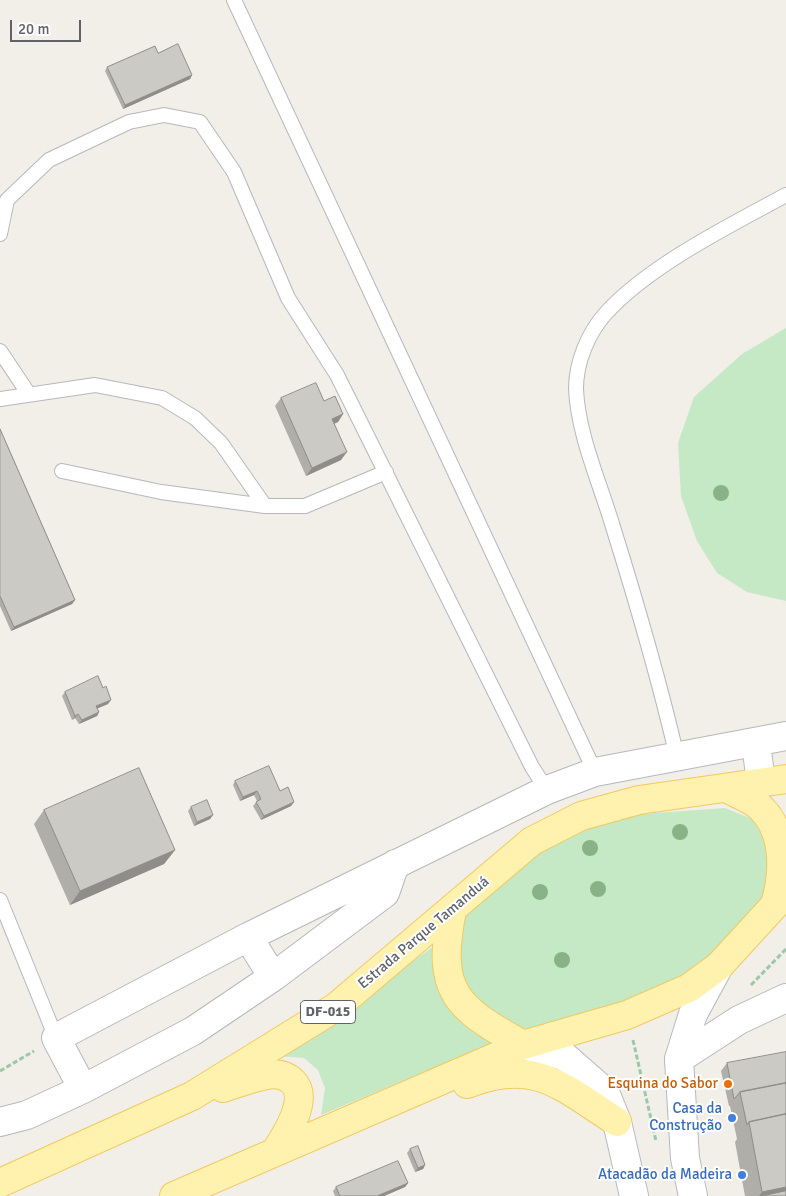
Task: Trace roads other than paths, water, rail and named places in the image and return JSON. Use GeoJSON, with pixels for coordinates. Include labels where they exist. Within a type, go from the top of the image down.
{"type":"FeatureCollection","features":[{"type":"Feature","properties":{"kind":"main road","name":"Estrada Parque Tamanduá"},"geometry":{"type":"LineString","coordinates":[[0,1183],[192,1096],[336,1008],[532,840],[581,816],[639,800],[774,781]]}},
{"type":"Feature","properties":{"kind":"main road"},"geometry":{"type":"LineString","coordinates":[[174,1196],[523,1045],[627,1015],[689,988],[719,966],[780,899],[778,894],[781,848],[774,827],[762,808],[726,788]]}},
{"type":"Feature","properties":{"kind":"main road"},"geometry":{"type":"LineString","coordinates":[[452,910],[446,939],[446,971],[461,1003],[482,1022],[523,1045]]}},
{"type":"Feature","properties":{"kind":"main road"},"geometry":{"type":"LineString","coordinates":[[281,1150],[318,1142],[486,1076],[531,1073],[551,1080],[617,1122]]}},
{"type":"Feature","properties":{"kind":"main road"},"geometry":{"type":"LineString","coordinates":[[192,1096],[273,1074],[288,1077],[298,1087],[300,1098],[281,1150]]}},
{"type":"Feature","properties":{"kind":"street"},"geometry":{"type":"LineString","coordinates":[[84,1089],[56,1038],[395,864],[547,790],[595,772],[786,736]]}},
{"type":"Feature","properties":{"kind":"street"},"geometry":{"type":"LineString","coordinates":[[756,743],[774,781]]}},
{"type":"Feature","properties":{"kind":"street"},"geometry":{"type":"LineString","coordinates":[[0,1122],[27,1115],[84,1089],[193,1031],[273,977],[385,893],[395,864]]}},
{"type":"Feature","properties":{"kind":"street"},"geometry":{"type":"LineString","coordinates":[[248,938],[273,977]]}},
{"type":"Feature","properties":{"kind":"street"},"geometry":{"type":"LineString","coordinates":[[693,1196],[685,1158],[679,1059],[693,1014],[719,966]]}},
{"type":"Feature","properties":{"kind":"street"},"geometry":{"type":"LineString","coordinates":[[679,1059],[739,1020],[786,998]]}},
{"type":"Feature","properties":{"kind":"street"},"geometry":{"type":"LineString","coordinates":[[523,1045],[564,1056],[605,1092],[617,1122],[634,1196]]}},
{"type":"Feature","properties":{"kind":"lane"},"geometry":{"type":"LineString","coordinates":[[234,0],[595,772]]}},
{"type":"Feature","properties":{"kind":"lane"},"geometry":{"type":"LineString","coordinates":[[0,234],[7,200],[49,160],[129,122],[164,115],[200,122],[234,172],[288,298],[337,375],[532,767],[547,790]]}},
{"type":"Feature","properties":{"kind":"lane"},"geometry":{"type":"LineString","coordinates":[[677,757],[644,627],[578,408],[578,366],[584,347],[605,314],[636,285],[712,235],[786,195]]}},
{"type":"Feature","properties":{"kind":"lane"},"geometry":{"type":"LineString","coordinates":[[0,352],[28,393]]}},
{"type":"Feature","properties":{"kind":"lane"},"geometry":{"type":"LineString","coordinates":[[0,399],[28,393],[95,385],[162,398],[195,418],[221,443],[265,506]]}},
{"type":"Feature","properties":{"kind":"lane"},"geometry":{"type":"LineString","coordinates":[[62,471],[161,492],[265,506],[305,506],[386,472]]}},
{"type":"Feature","properties":{"kind":"lane"},"geometry":{"type":"LineString","coordinates":[[0,900],[56,1038]]}},
{"type":"Feature","properties":{"kind":"place","name":"Esquina do Sabor"},"geometry":{"type":"Point","coordinates":[728,1084]}},
{"type":"Feature","properties":{"kind":"place","name":"Casa da Construção"},"geometry":{"type":"Point","coordinates":[732,1118]}},
{"type":"Feature","properties":{"kind":"place","name":"Atacadão da Madeira"},"geometry":{"type":"Point","coordinates":[742,1175]}}]}
